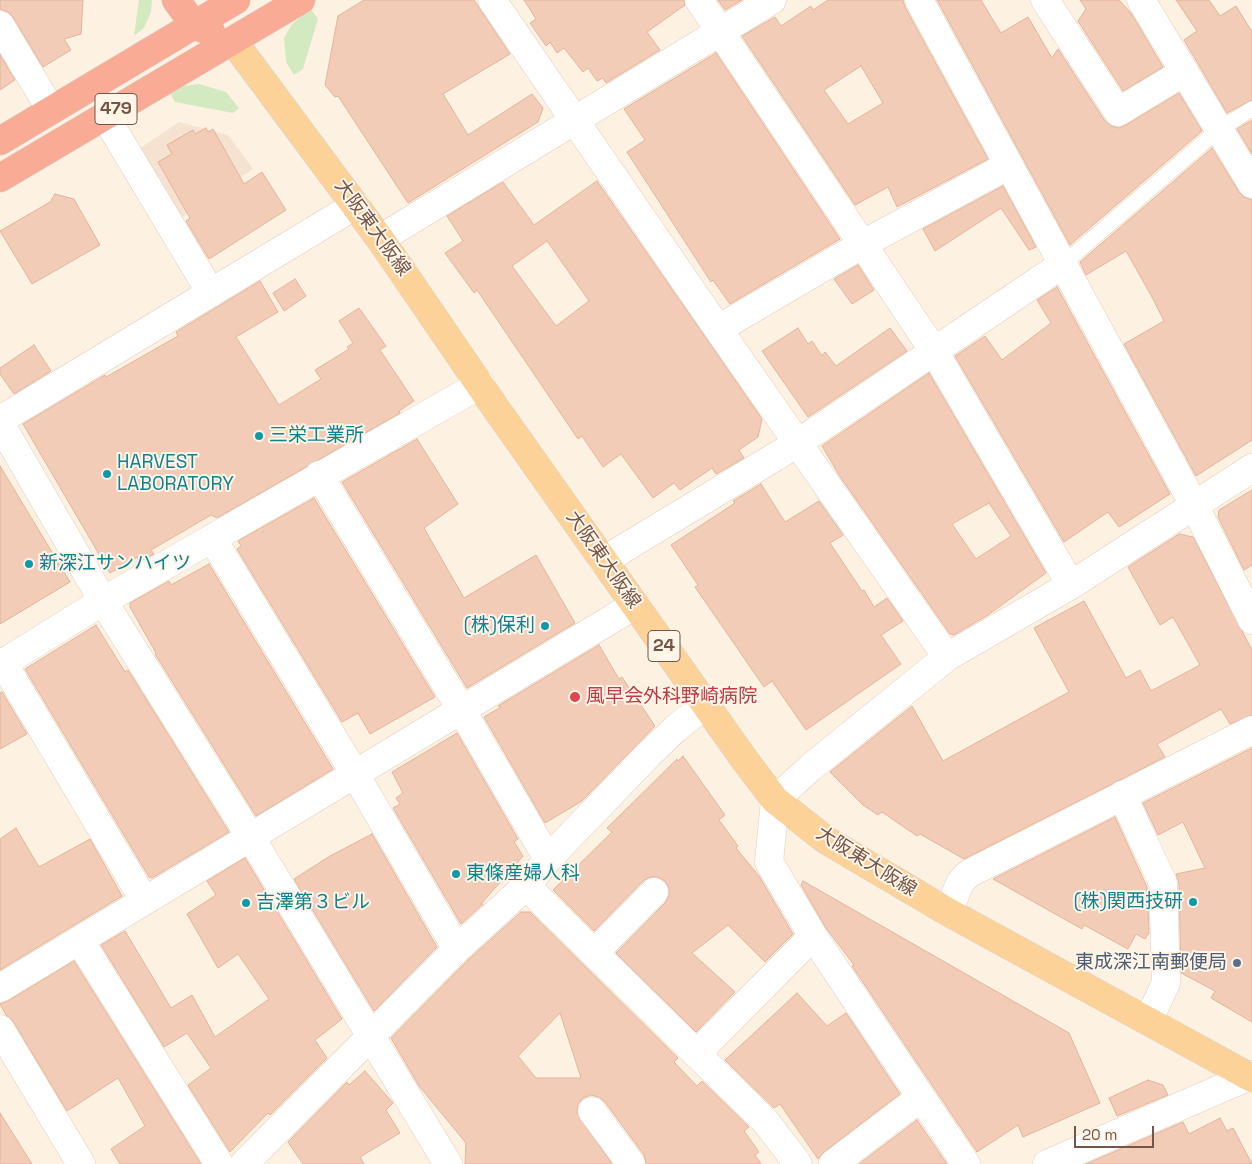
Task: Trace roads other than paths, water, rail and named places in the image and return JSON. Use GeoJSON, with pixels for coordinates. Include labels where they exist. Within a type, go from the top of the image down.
{"type":"FeatureCollection","features":[{"type":"Feature","properties":{"kind":"highway"},"geometry":{"type":"LineString","coordinates":[[176,0],[194,25],[233,41]]}},
{"type":"Feature","properties":{"kind":"highway"},"geometry":{"type":"LineString","coordinates":[[233,41],[301,0]]}},
{"type":"Feature","properties":{"kind":"highway"},"geometry":{"type":"LineString","coordinates":[[194,25],[225,3],[233,41]]}},
{"type":"Feature","properties":{"kind":"highway","name":"479"},"geometry":{"type":"LineString","coordinates":[[0,140],[194,25]]}},
{"type":"Feature","properties":{"kind":"highway","name":"479"},"geometry":{"type":"LineString","coordinates":[[0,178],[233,41]]}},
{"type":"Feature","properties":{"kind":"main road","name":"大阪東大阪線"},"geometry":{"type":"LineString","coordinates":[[233,41],[380,239],[705,705],[775,800],[826,840],[948,912],[1251,1077]]}},
{"type":"Feature","properties":{"kind":"street"},"geometry":{"type":"LineString","coordinates":[[492,0],[576,120],[718,330],[947,658]]}},
{"type":"Feature","properties":{"kind":"street"},"geometry":{"type":"LineString","coordinates":[[699,0],[934,351],[1071,585]]}},
{"type":"Feature","properties":{"kind":"street"},"geometry":{"type":"LineString","coordinates":[[380,239],[772,0]]}},
{"type":"Feature","properties":{"kind":"street"},"geometry":{"type":"LineString","coordinates":[[919,0],[1194,505],[1244,584],[1252,620]]}},
{"type":"Feature","properties":{"kind":"street"},"geometry":{"type":"LineString","coordinates":[[1045,0],[1118,112],[1184,72]]}},
{"type":"Feature","properties":{"kind":"street"},"geometry":{"type":"LineString","coordinates":[[1140,0],[1252,184]]}},
{"type":"Feature","properties":{"kind":"street"},"geometry":{"type":"LineString","coordinates":[[0,25],[51,110]]}},
{"type":"Feature","properties":{"kind":"street"},"geometry":{"type":"LineString","coordinates":[[105,116],[211,292]]}},
{"type":"Feature","properties":{"kind":"street"},"geometry":{"type":"LineString","coordinates":[[718,330],[863,244],[1009,165]]}},
{"type":"Feature","properties":{"kind":"street"},"geometry":{"type":"LineString","coordinates":[[356,206],[0,421],[103,601],[250,836],[448,1164]]}},
{"type":"Feature","properties":{"kind":"street"},"geometry":{"type":"LineString","coordinates":[[604,561],[798,443],[1063,264]]}},
{"type":"Feature","properties":{"kind":"street"},"geometry":{"type":"LineString","coordinates":[[144,900],[2,664],[103,601],[481,384]]}},
{"type":"Feature","properties":{"kind":"street"},"geometry":{"type":"LineString","coordinates":[[966,1164],[813,936],[769,862],[775,800],[810,768],[947,658],[1071,585],[1252,468]]}},
{"type":"Feature","properties":{"kind":"street"},"geometry":{"type":"LineString","coordinates":[[320,475],[461,709],[548,859]]}},
{"type":"Feature","properties":{"kind":"street"},"geometry":{"type":"LineString","coordinates":[[212,538],[355,774],[457,949]]}},
{"type":"Feature","properties":{"kind":"street"},"geometry":{"type":"LineString","coordinates":[[0,988],[635,605]]}},
{"type":"Feature","properties":{"kind":"street"},"geometry":{"type":"LineString","coordinates":[[244,1164],[457,949],[526,886],[548,859],[675,729],[705,705]]}},
{"type":"Feature","properties":{"kind":"street"},"geometry":{"type":"LineString","coordinates":[[948,912],[960,883],[968,874],[1252,730]]}},
{"type":"Feature","properties":{"kind":"street"},"geometry":{"type":"LineString","coordinates":[[1122,795],[1163,883],[1166,983],[1148,1021]]}},
{"type":"Feature","properties":{"kind":"street"},"geometry":{"type":"LineString","coordinates":[[526,886],[766,1122],[798,1164]]}},
{"type":"Feature","properties":{"kind":"street"},"geometry":{"type":"LineString","coordinates":[[594,953],[654,892]]}},
{"type":"Feature","properties":{"kind":"street"},"geometry":{"type":"LineString","coordinates":[[696,1054],[813,936]]}},
{"type":"Feature","properties":{"kind":"street"},"geometry":{"type":"LineString","coordinates":[[80,940],[219,1164]]}},
{"type":"Feature","properties":{"kind":"street"},"geometry":{"type":"LineString","coordinates":[[0,1029],[7,1058],[80,1164]]}},
{"type":"Feature","properties":{"kind":"street"},"geometry":{"type":"LineString","coordinates":[[1047,1164],[1251,1077]]}},
{"type":"Feature","properties":{"kind":"street"},"geometry":{"type":"LineString","coordinates":[[833,1164],[920,1098]]}},
{"type":"Feature","properties":{"kind":"street"},"geometry":{"type":"LineString","coordinates":[[592,1111],[631,1164]]}},
{"type":"Feature","properties":{"kind":"lane"},"geometry":{"type":"LineString","coordinates":[[1063,264],[1218,130],[1252,109]]}},
{"type":"Feature","properties":{"kind":"place","name":"三栄工業所"},"geometry":{"type":"Point","coordinates":[259,436]}},
{"type":"Feature","properties":{"kind":"place","name":"HARVEST LABORATORY"},"geometry":{"type":"Point","coordinates":[107,474]}},
{"type":"Feature","properties":{"kind":"place","name":"新深江サンハイツ"},"geometry":{"type":"Point","coordinates":[29,564]}},
{"type":"Feature","properties":{"kind":"place","name":"(株)保利"},"geometry":{"type":"Point","coordinates":[545,626]}},
{"type":"Feature","properties":{"kind":"place","name":"風早会外科野崎病院"},"geometry":{"type":"Point","coordinates":[575,697]}},
{"type":"Feature","properties":{"kind":"place","name":"東條産婦人科"},"geometry":{"type":"Point","coordinates":[456,874]}},
{"type":"Feature","properties":{"kind":"place","name":"(株)関西技研"},"geometry":{"type":"Point","coordinates":[1193,902]}},
{"type":"Feature","properties":{"kind":"place","name":"吉澤第３ビル"},"geometry":{"type":"Point","coordinates":[246,903]}},
{"type":"Feature","properties":{"kind":"place","name":"東成深江南郵便局"},"geometry":{"type":"Point","coordinates":[1237,963]}}]}
